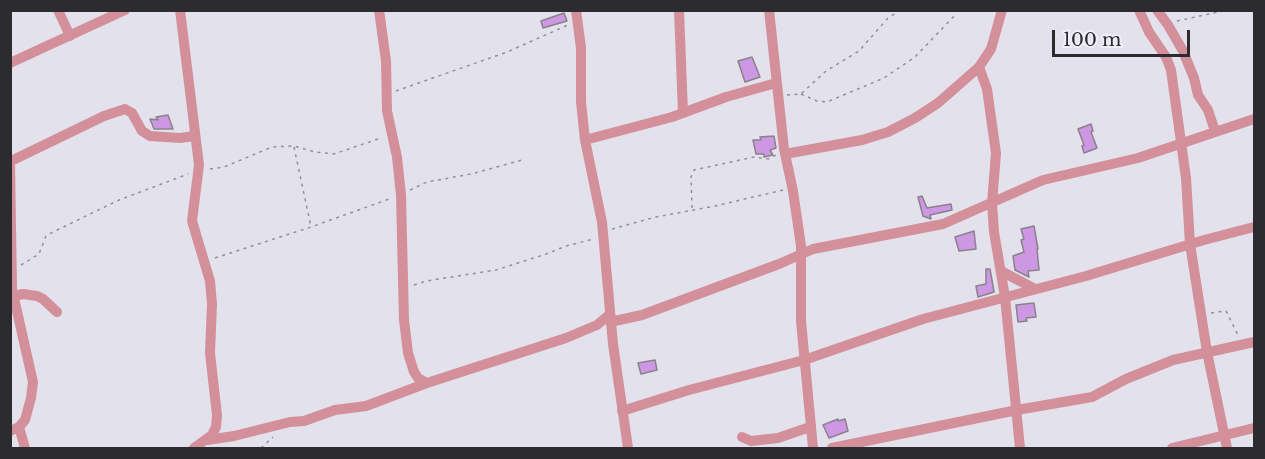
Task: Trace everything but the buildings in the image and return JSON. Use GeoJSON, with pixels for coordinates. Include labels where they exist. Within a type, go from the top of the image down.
{"type":"FeatureCollection","features":[{"type":"Feature","properties":{"kind":"street"},"geometry":{"type":"LineString","coordinates":[[58,10],[70,36]]}},
{"type":"Feature","properties":{"kind":"street"},"geometry":{"type":"LineString","coordinates":[[10,63],[125,10]]}},
{"type":"Feature","properties":{"kind":"street"},"geometry":{"type":"LineString","coordinates":[[180,10],[198,170],[192,221],[206,263],[211,292],[210,353],[217,416],[215,431],[207,440],[194,448]]}},
{"type":"Feature","properties":{"kind":"street"},"geometry":{"type":"LineString","coordinates":[[379,10],[386,62],[387,111],[397,158],[401,195],[403,290],[408,353],[414,372],[418,378],[427,383]]}},
{"type":"Feature","properties":{"kind":"street"},"geometry":{"type":"LineString","coordinates":[[679,10],[683,113]]}},
{"type":"Feature","properties":{"kind":"street"},"geometry":{"type":"LineString","coordinates":[[769,10],[785,151],[802,254],[801,321],[813,448]]}},
{"type":"Feature","properties":{"kind":"street"},"geometry":{"type":"LineString","coordinates":[[785,151],[862,140],[888,132],[915,118],[938,103],[979,67],[991,49],[1002,10]]}},
{"type":"Feature","properties":{"kind":"street"},"geometry":{"type":"LineString","coordinates":[[1139,10],[1169,62],[1189,204],[1190,244],[1207,352],[1227,448]]}},
{"type":"Feature","properties":{"kind":"street"},"geometry":{"type":"LineString","coordinates":[[1157,10],[1189,63],[1198,95],[1208,110],[1215,131]]}},
{"type":"Feature","properties":{"kind":"street"},"geometry":{"type":"LineString","coordinates":[[577,16],[581,48],[581,102],[585,140],[603,234],[612,336],[628,448]]}},
{"type":"Feature","properties":{"kind":"street"},"geometry":{"type":"LineString","coordinates":[[979,67],[987,89],[996,153],[992,203],[995,249],[1005,297],[1020,448]]}},
{"type":"Feature","properties":{"kind":"street"},"geometry":{"type":"LineString","coordinates":[[585,140],[683,113],[726,97],[777,88]]}},
{"type":"Feature","properties":{"kind":"street"},"geometry":{"type":"LineString","coordinates":[[25,448],[15,429],[25,420],[33,382],[14,296],[10,161],[125,109],[132,113],[142,131],[150,136],[180,138],[195,136]]}},
{"type":"Feature","properties":{"kind":"street"},"geometry":{"type":"LineString","coordinates":[[207,440],[314,419],[335,410],[366,406],[427,383],[590,329],[610,318],[642,315],[825,245],[920,230],[943,224],[1043,180],[1138,158],[1254,119]]}},
{"type":"Feature","properties":{"kind":"street"},"geometry":{"type":"LineString","coordinates":[[622,411],[689,390],[804,360],[923,320],[1254,227]]}},
{"type":"Feature","properties":{"kind":"street"},"geometry":{"type":"LineString","coordinates":[[1001,271],[1035,290]]}},
{"type":"Feature","properties":{"kind":"street"},"geometry":{"type":"LineString","coordinates":[[14,296],[23,294],[37,296],[57,312]]}},
{"type":"Feature","properties":{"kind":"street"},"geometry":{"type":"LineString","coordinates":[[590,329],[603,330],[612,336]]}},
{"type":"Feature","properties":{"kind":"street"},"geometry":{"type":"LineString","coordinates":[[832,448],[1092,397],[1126,379],[1165,363],[1254,342]]}},
{"type":"Feature","properties":{"kind":"street"},"geometry":{"type":"LineString","coordinates":[[742,437],[751,441],[778,438],[810,427]]}},
{"type":"Feature","properties":{"kind":"street"},"geometry":{"type":"LineString","coordinates":[[1172,448],[1254,428]]}},
{"type":"Feature","properties":{"kind":"path"},"geometry":{"type":"LineString","coordinates":[[777,88],[793,96],[801,94],[826,71],[859,51],[888,18],[901,10]]}},
{"type":"Feature","properties":{"kind":"path"},"geometry":{"type":"LineString","coordinates":[[1168,25],[1179,20],[1227,10]]}},
{"type":"Feature","properties":{"kind":"path"},"geometry":{"type":"LineString","coordinates":[[801,94],[827,102],[884,78],[915,57],[957,13]]}},
{"type":"Feature","properties":{"kind":"path"},"geometry":{"type":"LineString","coordinates":[[387,94],[507,52],[577,16]]}},
{"type":"Feature","properties":{"kind":"path"},"geometry":{"type":"LineString","coordinates":[[12,269],[39,254],[49,234],[119,200],[198,170],[224,167],[272,147],[294,146],[334,154],[391,135]]}},
{"type":"Feature","properties":{"kind":"path"},"geometry":{"type":"LineString","coordinates":[[294,146],[310,227]]}},
{"type":"Feature","properties":{"kind":"path"},"geometry":{"type":"LineString","coordinates":[[692,209],[691,177],[694,170],[753,157],[768,159],[785,151]]}},
{"type":"Feature","properties":{"kind":"path"},"geometry":{"type":"LineString","coordinates":[[206,263],[212,259],[401,195],[427,183],[522,160]]}},
{"type":"Feature","properties":{"kind":"path"},"geometry":{"type":"LineString","coordinates":[[403,290],[426,281],[496,270],[603,234],[692,209],[792,188]]}},
{"type":"Feature","properties":{"kind":"path"},"geometry":{"type":"LineString","coordinates":[[1201,315],[1226,310],[1241,345]]}},
{"type":"Feature","properties":{"kind":"path"},"geometry":{"type":"LineString","coordinates":[[261,448],[273,437],[279,426]]}}]}
